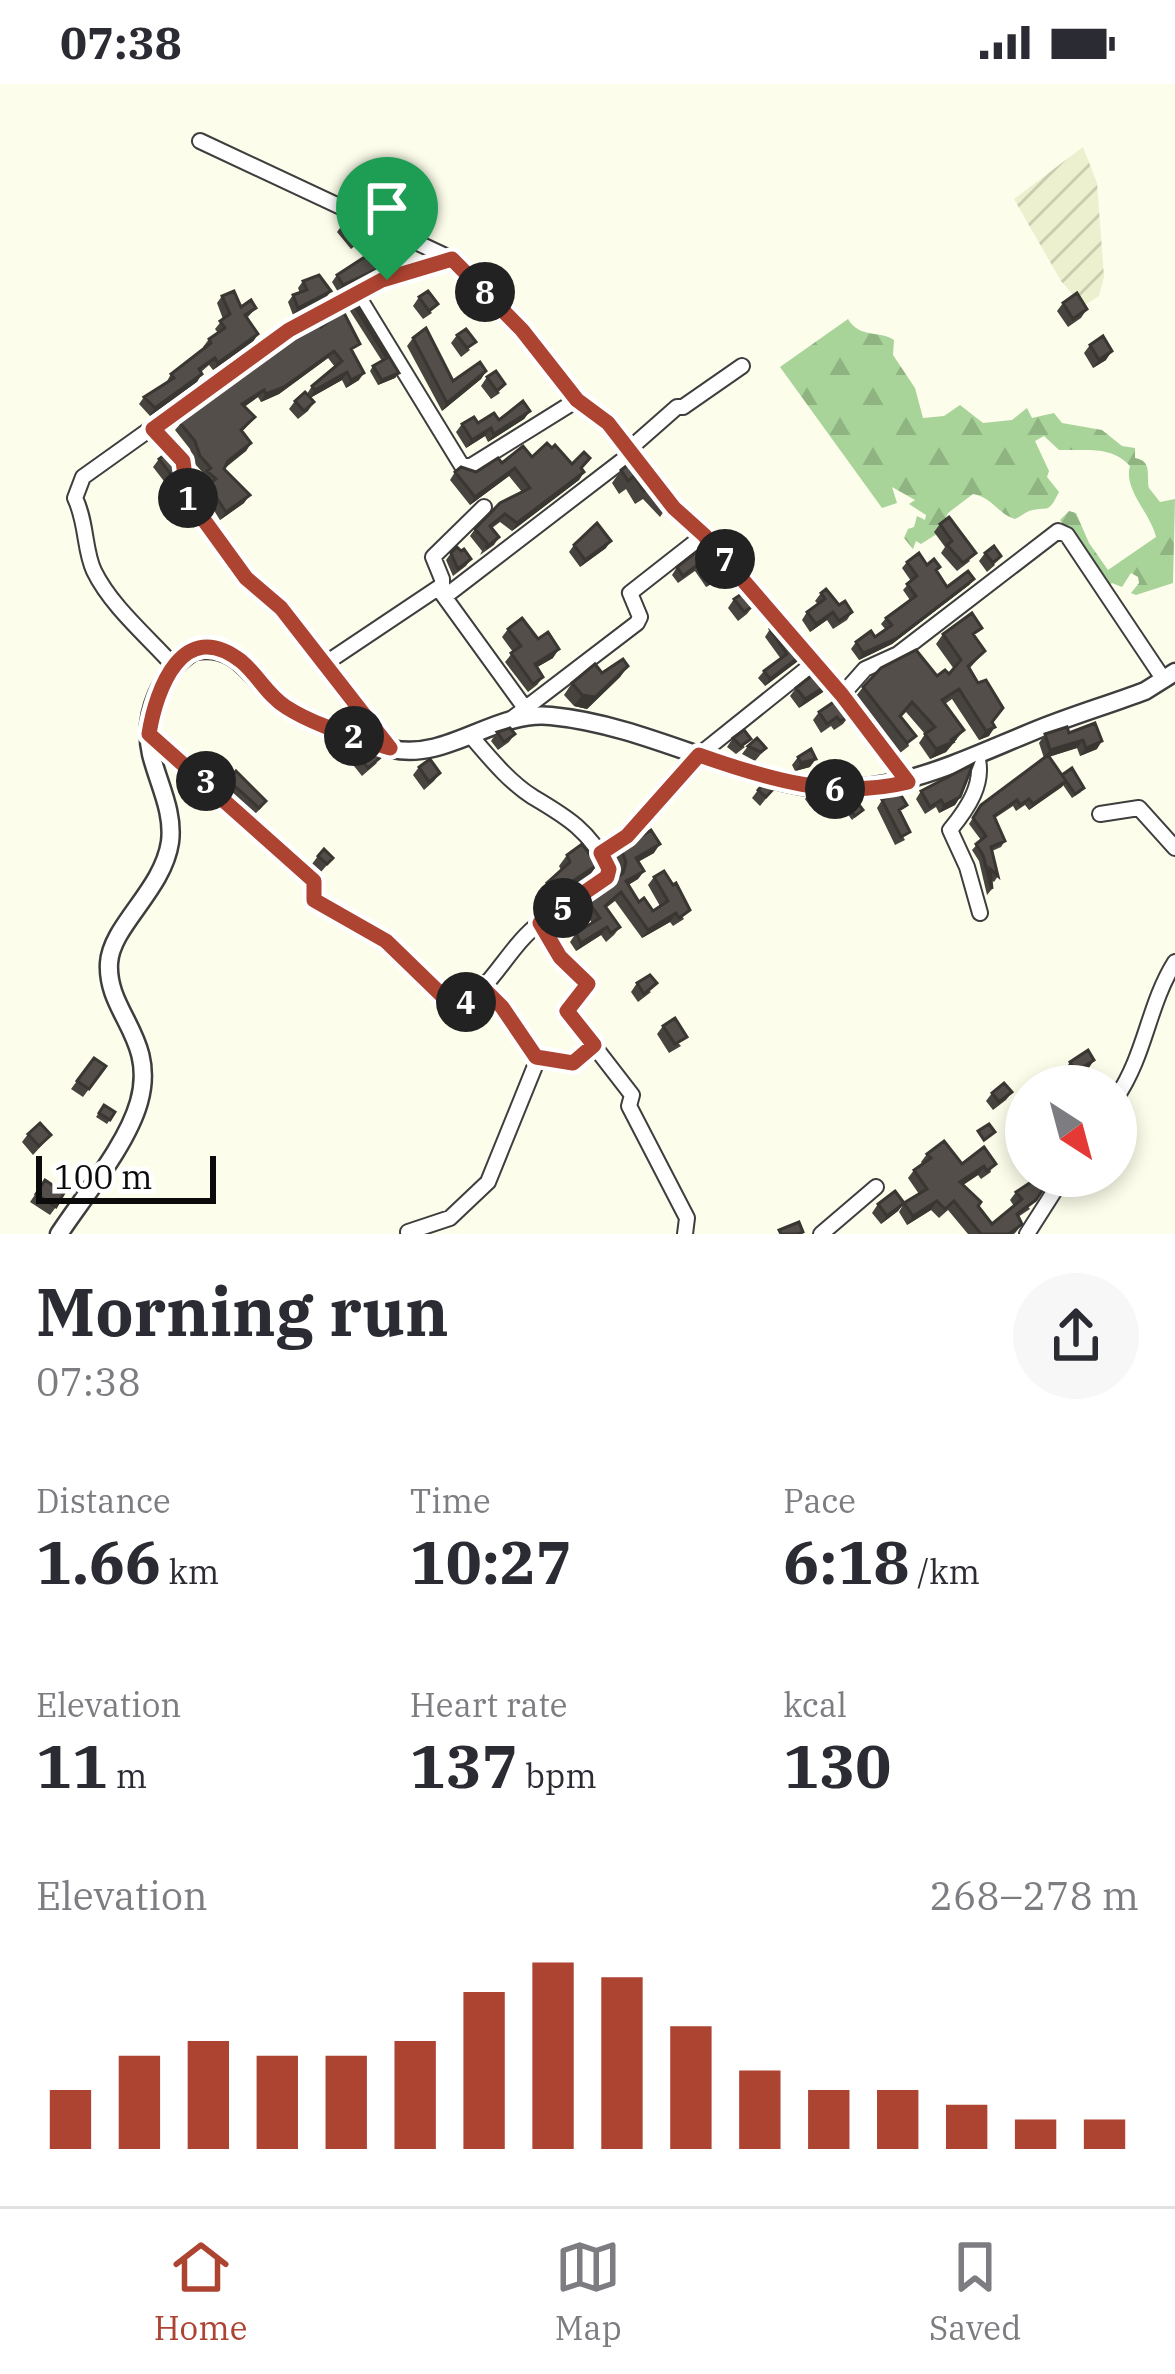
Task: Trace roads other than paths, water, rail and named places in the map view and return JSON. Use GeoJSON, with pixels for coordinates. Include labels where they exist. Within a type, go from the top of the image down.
{"type":"FeatureCollection","features":[{"type":"Feature","properties":{"kind":"street"},"geometry":{"type":"LineString","coordinates":[[200,141],[452,259],[522,330],[577,400],[608,423],[674,508],[704,535],[842,695],[908,782]]}},
{"type":"Feature","properties":{"kind":"street"},"geometry":{"type":"LineString","coordinates":[[173,665],[94,571],[86,522],[75,498],[77,487],[92,469],[289,330],[382,280],[452,259]]}},
{"type":"Feature","properties":{"kind":"street"},"geometry":{"type":"LineString","coordinates":[[358,296],[462,466],[470,466],[577,400]]}},
{"type":"Feature","properties":{"kind":"street"},"geometry":{"type":"LineString","coordinates":[[326,663],[434,590],[445,592],[632,453],[635,444],[677,407],[742,366]]}},
{"type":"Feature","properties":{"kind":"street"},"geometry":{"type":"LineString","coordinates":[[153,429],[183,461],[188,498],[246,578],[276,601],[390,748]]}},
{"type":"Feature","properties":{"kind":"street"},"geometry":{"type":"LineString","coordinates":[[484,506],[433,556],[445,592],[525,708]]}},
{"type":"Feature","properties":{"kind":"street"},"geometry":{"type":"LineString","coordinates":[[58,1234],[111,1154],[141,1097],[140,1046],[110,980],[109,965],[111,950],[158,881],[170,843],[169,817],[149,734],[159,689],[173,665],[194,652],[226,652],[293,711],[390,748],[427,750],[536,715],[572,719],[809,787],[855,790],[908,782],[1170,676],[1067,535],[1058,531],[898,654],[866,669],[842,695]]}},
{"type":"Feature","properties":{"kind":"street"},"geometry":{"type":"LineString","coordinates":[[505,723],[637,623],[640,617],[630,593],[704,535]]}},
{"type":"Feature","properties":{"kind":"street"},"geometry":{"type":"LineString","coordinates":[[601,853],[627,836],[699,755],[814,662]]}},
{"type":"Feature","properties":{"kind":"street"},"geometry":{"type":"LineString","coordinates":[[149,734],[289,855],[314,881],[314,900],[386,941],[455,1008],[482,987],[514,945],[607,877],[609,869],[583,831],[508,776],[470,735]]}},
{"type":"Feature","properties":{"kind":"street"},"geometry":{"type":"LineString","coordinates":[[977,756],[982,772],[966,811],[950,830],[968,867],[980,913]]}},
{"type":"Feature","properties":{"kind":"street"},"geometry":{"type":"LineString","coordinates":[[1100,814],[1139,808],[1175,848]]}},
{"type":"Feature","properties":{"kind":"street"},"geometry":{"type":"LineString","coordinates":[[540,923],[560,957],[588,984],[567,1011],[632,1095],[629,1106],[687,1217],[685,1234]]}},
{"type":"Feature","properties":{"kind":"street"},"geometry":{"type":"LineString","coordinates":[[1136,1065],[1160,989],[1175,962]]}},
{"type":"Feature","properties":{"kind":"street"},"geometry":{"type":"LineString","coordinates":[[482,987],[502,1007],[536,1057],[573,1063],[594,1045]]}},
{"type":"Feature","properties":{"kind":"street"},"geometry":{"type":"LineString","coordinates":[[408,1232],[454,1215],[488,1182],[536,1057]]}},
{"type":"Feature","properties":{"kind":"street"},"geometry":{"type":"LineString","coordinates":[[821,1234],[877,1186]]}},
{"type":"Feature","properties":{"kind":"street"},"geometry":{"type":"LineString","coordinates":[[1027,1234],[1051,1197]]}}]}
